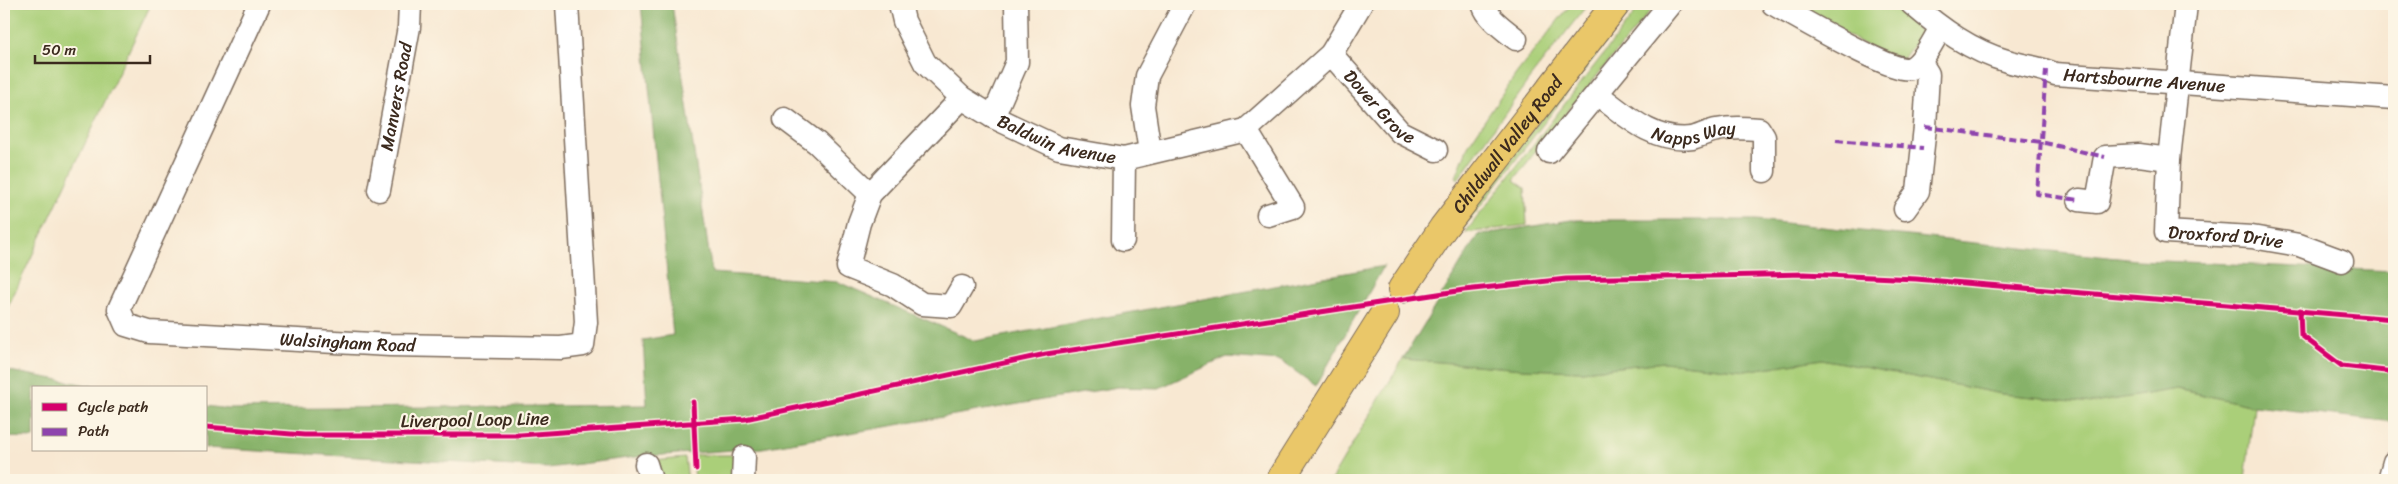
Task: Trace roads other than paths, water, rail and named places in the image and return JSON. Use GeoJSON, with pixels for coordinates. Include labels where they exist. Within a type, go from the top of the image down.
{"type":"FeatureCollection","features":[{"type":"Feature","properties":{"kind":"main road","name":"Childwall Valley Road"},"geometry":{"type":"LineString","coordinates":[[1402,289],[1443,228],[1616,4]]}},
{"type":"Feature","properties":{"kind":"main road"},"geometry":{"type":"LineString","coordinates":[[1280,480],[1385,313]]}},
{"type":"Feature","properties":{"kind":"street","name":"Walsingham Road"},"geometry":{"type":"LineString","coordinates":[[259,4],[119,309],[126,325],[149,332],[390,345],[561,348],[583,345],[586,322],[567,4]]}},
{"type":"Feature","properties":{"kind":"street","name":"Manvers Road"},"geometry":{"type":"LineString","coordinates":[[379,190],[409,27],[410,4]]}},
{"type":"Feature","properties":{"kind":"street","name":"Baldwin Avenue"},"geometry":{"type":"LineString","coordinates":[[900,4],[904,21],[925,63],[962,98],[993,116],[1059,148],[1124,159],[1246,130],[1331,54],[1361,4]]}},
{"type":"Feature","properties":{"kind":"street"},"geometry":{"type":"LineString","coordinates":[[993,116],[1017,62],[1016,4]]}},
{"type":"Feature","properties":{"kind":"street"},"geometry":{"type":"LineString","coordinates":[[1150,152],[1143,106],[1148,76],[1185,4]]}},
{"type":"Feature","properties":{"kind":"street"},"geometry":{"type":"LineString","coordinates":[[1483,4],[1485,10],[1495,22],[1516,39]]}},
{"type":"Feature","properties":{"kind":"street"},"geometry":{"type":"LineString","coordinates":[[1549,152],[1670,4]]}},
{"type":"Feature","properties":{"kind":"street"},"geometry":{"type":"LineString","coordinates":[[1773,4],[1883,63],[1904,69],[1910,68],[1920,61],[1941,28]]}},
{"type":"Feature","properties":{"kind":"street","name":"Hartsbourne Avenue"},"geometry":{"type":"LineString","coordinates":[[1912,4],[1941,28],[1977,49],[2006,61],[2055,74],[2394,98]]}},
{"type":"Feature","properties":{"kind":"street","name":"Droxford Drive"},"geometry":{"type":"LineString","coordinates":[[2186,4],[2169,159],[2166,232],[2261,238],[2299,245],[2342,261]]}},
{"type":"Feature","properties":{"kind":"street","name":"Dover Grove"},"geometry":{"type":"LineString","coordinates":[[1331,54],[1400,132],[1436,150]]}},
{"type":"Feature","properties":{"kind":"street"},"geometry":{"type":"LineString","coordinates":[[1905,209],[1918,191],[1925,127],[1928,74],[1920,61]]}},
{"type":"Feature","properties":{"kind":"street","name":"Napps Way"},"geometry":{"type":"LineString","coordinates":[[1597,94],[1630,119],[1669,138],[1692,138],[1717,130],[1739,127],[1759,129],[1764,137],[1764,172]]}},
{"type":"Feature","properties":{"kind":"street"},"geometry":{"type":"LineString","coordinates":[[962,98],[870,194],[860,223],[838,265],[892,285],[922,304],[951,306],[962,287]]}},
{"type":"Feature","properties":{"kind":"street"},"geometry":{"type":"LineString","coordinates":[[785,119],[817,144],[870,194]]}},
{"type":"Feature","properties":{"kind":"street"},"geometry":{"type":"LineString","coordinates":[[1246,130],[1293,207],[1268,215]]}},
{"type":"Feature","properties":{"kind":"street"},"geometry":{"type":"LineString","coordinates":[[2079,200],[2097,202],[2106,156],[2139,155],[2169,159]]}},
{"type":"Feature","properties":{"kind":"street"},"geometry":{"type":"LineString","coordinates":[[1123,240],[1124,159]]}},
{"type":"Feature","properties":{"kind":"street"},"geometry":{"type":"LineString","coordinates":[[743,480],[744,456]]}},
{"type":"Feature","properties":{"kind":"street"},"geometry":{"type":"LineString","coordinates":[[2389,480],[2394,462]]}}]}
